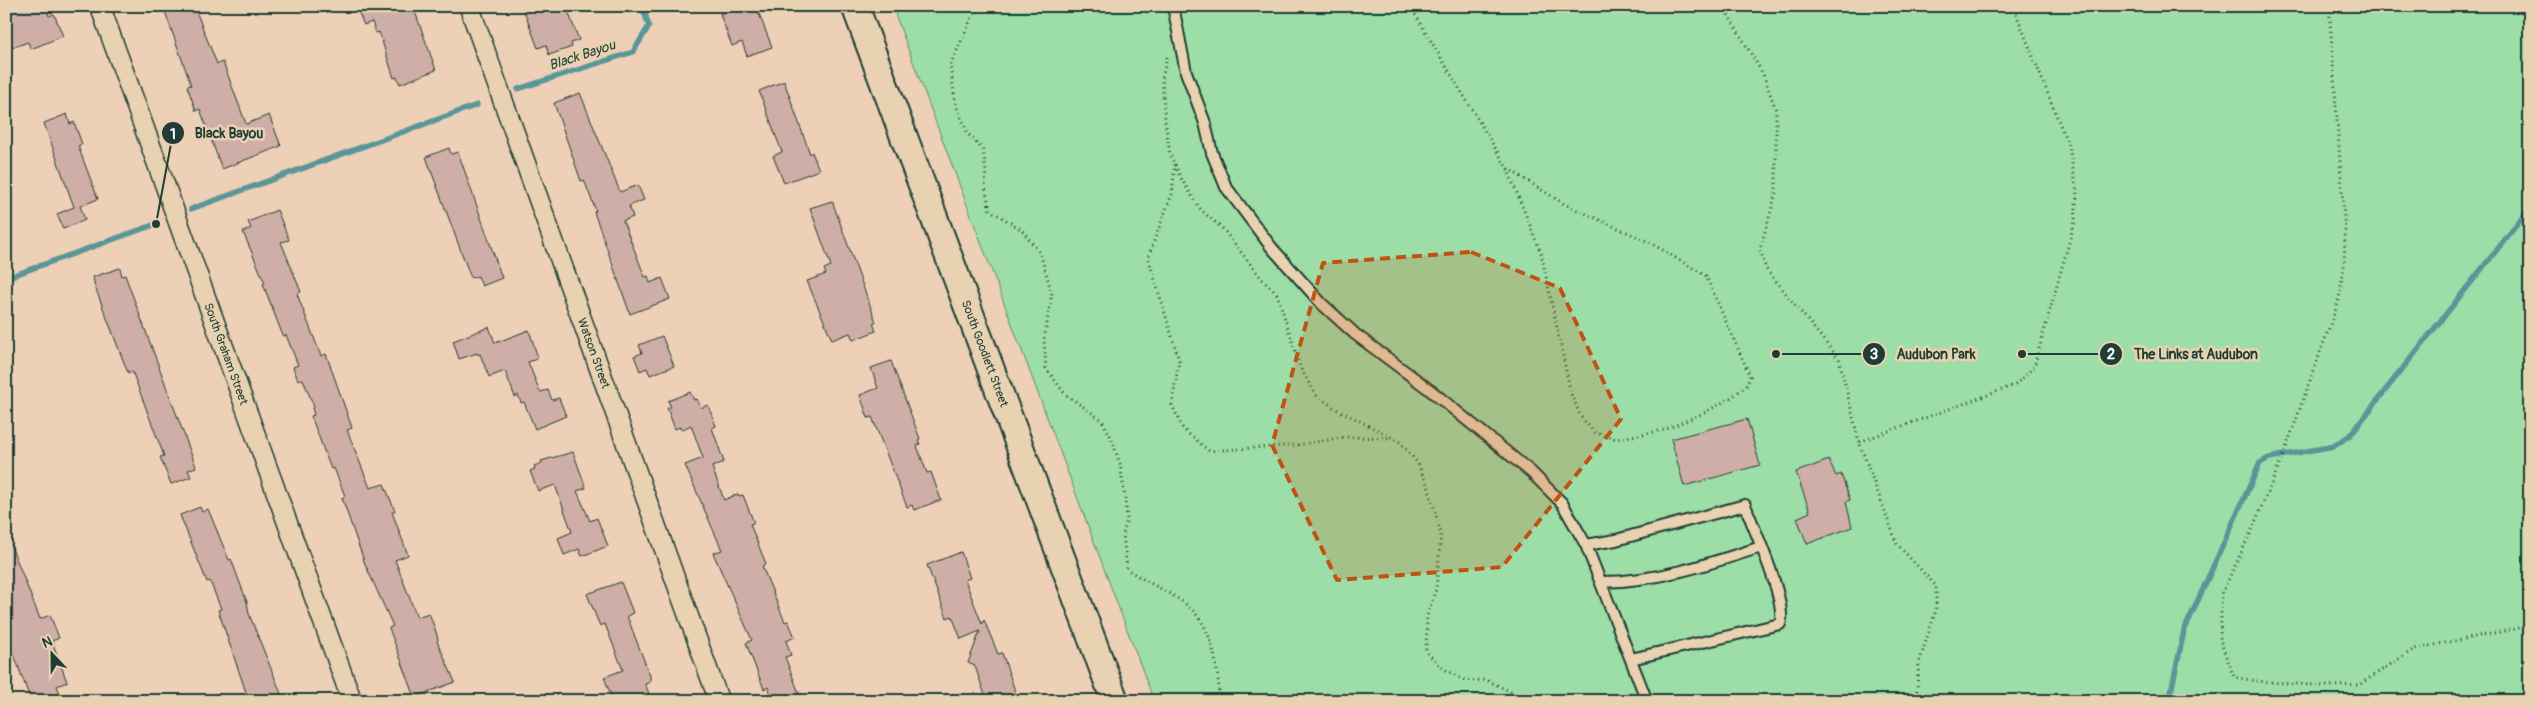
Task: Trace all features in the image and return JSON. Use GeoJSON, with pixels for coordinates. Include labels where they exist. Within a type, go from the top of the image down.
{"type":"FeatureCollection","features":[{"type":"Feature","properties":{"kind":"main road","name":"South Goodlett Street"},"geometry":{"type":"LineString","coordinates":[[855,6],[1115,701]]}},
{"type":"Feature","properties":{"kind":"street","name":"South Graham Street"},"geometry":{"type":"LineString","coordinates":[[100,6],[352,701]]}},
{"type":"Feature","properties":{"kind":"street","name":"Watson Street"},"geometry":{"type":"LineString","coordinates":[[469,6],[719,701]]}},
{"type":"Feature","properties":{"kind":"lane"},"geometry":{"type":"LineString","coordinates":[[1173,6],[1186,72],[1205,123],[1212,153],[1226,187],[1248,218],[1322,304],[1355,334],[1430,390],[1544,484],[1562,503],[1586,545],[1647,701]]}},
{"type":"Feature","properties":{"kind":"lane"},"geometry":{"type":"LineString","coordinates":[[1586,545],[1616,540],[1745,505],[1779,599],[1782,618],[1780,624],[1631,658]]}},
{"type":"Feature","properties":{"kind":"lane"},"geometry":{"type":"LineString","coordinates":[[1601,582],[1624,582],[1661,576],[1761,547]]}},
{"type":"Feature","properties":{"kind":"path"},"geometry":{"type":"LineString","coordinates":[[987,6],[973,15],[950,66],[956,104],[968,134],[983,150],[986,170],[985,187],[990,210],[1022,230],[1040,253],[1052,293],[1044,340],[1046,368],[1065,394],[1102,420],[1111,436],[1120,464],[1127,519],[1123,534],[1127,569],[1182,601],[1202,619],[1215,659],[1220,701]]}},
{"type":"Feature","properties":{"kind":"path"},"geometry":{"type":"LineString","coordinates":[[1410,6],[1507,168],[1541,253],[1570,394],[1581,416],[1594,432],[1616,438],[1664,430],[1704,413],[1748,384],[1750,376],[1706,276],[1649,242],[1564,204],[1507,168]]}},
{"type":"Feature","properties":{"kind":"path"},"geometry":{"type":"LineString","coordinates":[[1723,6],[1763,74],[1776,110],[1776,193],[1760,249],[1766,269],[1839,359],[1860,442],[1897,544],[1936,586],[1936,610],[1920,663],[1916,701]]}},
{"type":"Feature","properties":{"kind":"path"},"geometry":{"type":"LineString","coordinates":[[1860,442],[2015,385],[2034,367],[2076,222],[2077,191],[2069,147],[2013,6]]}},
{"type":"Feature","properties":{"kind":"path"},"geometry":{"type":"LineString","coordinates":[[2330,6],[2345,232],[2344,268],[2338,303],[2283,456],[2251,532],[2222,592],[2220,640],[2234,677],[2255,681],[2326,686],[2359,685],[2414,649],[2530,626]]}},
{"type":"Feature","properties":{"kind":"path"},"geometry":{"type":"LineString","coordinates":[[1167,48],[1162,79],[1164,120],[1170,154],[1201,210],[1222,229],[1262,279],[1277,294],[1301,369],[1316,395],[1336,409],[1399,442],[1417,462],[1428,486],[1441,534],[1436,589],[1428,616],[1426,652],[1444,669],[1466,681],[1486,680],[1531,701]]}},
{"type":"Feature","properties":{"kind":"path"},"geometry":{"type":"LineString","coordinates":[[1175,164],[1172,194],[1148,257],[1179,360],[1172,405],[1183,429],[1209,451],[1296,445],[1347,437],[1393,438]]}},
{"type":"Feature","properties":{"kind":"highlighted area"},"geometry":{"type":"Polygon","coordinates":[[[1471,252],[1560,288],[1621,419],[1502,567],[1337,580],[1272,445],[1323,263],[1471,252]]]}},
{"type":"Feature","properties":{"kind":"green space"},"geometry":{"type":"Polygon","coordinates":[[[892,6],[2530,6],[2530,701],[1154,701],[892,6]]]}},
{"type":"Feature","properties":{"kind":"building"},"geometry":{"type":"Polygon","coordinates":[[[6,6],[46,6],[49,16],[54,14],[63,36],[31,49],[28,42],[6,50],[6,6]]]}},
{"type":"Feature","properties":{"kind":"building"},"geometry":{"type":"Polygon","coordinates":[[[163,6],[194,6],[217,64],[223,62],[246,124],[269,115],[281,146],[222,169],[200,109],[196,111],[187,86],[191,85],[163,6]]]}},
{"type":"Feature","properties":{"kind":"building"},"geometry":{"type":"Polygon","coordinates":[[[366,6],[413,6],[436,70],[400,84],[397,77],[394,78],[379,32],[376,33],[372,22],[364,25],[358,11],[366,6]]]}},
{"type":"Feature","properties":{"kind":"building"},"geometry":{"type":"Polygon","coordinates":[[[522,6],[566,6],[579,40],[571,43],[572,47],[549,55],[546,45],[538,48],[522,6]]]}},
{"type":"Feature","properties":{"kind":"building"},"geometry":{"type":"Polygon","coordinates":[[[741,6],[756,6],[772,47],[747,56],[742,42],[732,46],[720,14],[741,6]]]}},
{"type":"Feature","properties":{"kind":"building"},"geometry":{"type":"Polygon","coordinates":[[[784,81],[810,154],[812,152],[819,170],[784,183],[773,156],[782,152],[759,91],[784,81]]]}},
{"type":"Feature","properties":{"kind":"building"},"geometry":{"type":"Polygon","coordinates":[[[580,93],[620,192],[638,185],[644,200],[629,206],[633,217],[623,221],[645,277],[648,276],[650,283],[662,278],[670,299],[630,314],[594,212],[596,211],[584,180],[581,181],[554,103],[580,93]]]}},
{"type":"Feature","properties":{"kind":"building"},"geometry":{"type":"Polygon","coordinates":[[[67,114],[70,124],[74,122],[82,144],[78,146],[98,199],[80,206],[85,220],[63,229],[57,214],[74,207],[44,123],[67,114]]]}},
{"type":"Feature","properties":{"kind":"building"},"geometry":{"type":"Polygon","coordinates":[[[449,148],[451,154],[458,152],[502,278],[482,286],[478,276],[471,278],[426,157],[449,148]]]}},
{"type":"Feature","properties":{"kind":"building"},"geometry":{"type":"Polygon","coordinates":[[[832,201],[876,322],[873,323],[876,331],[853,340],[850,333],[832,340],[807,281],[826,274],[824,269],[831,266],[810,208],[832,201]]]}},
{"type":"Feature","properties":{"kind":"building"},"geometry":{"type":"Polygon","coordinates":[[[277,210],[289,240],[281,242],[301,292],[297,294],[321,356],[326,354],[352,428],[347,430],[370,488],[384,484],[395,511],[392,512],[408,555],[395,560],[417,617],[429,613],[436,632],[437,641],[455,682],[415,697],[389,628],[393,626],[365,564],[342,498],[345,496],[334,468],[331,469],[311,416],[314,415],[312,408],[314,407],[303,379],[298,380],[293,367],[298,365],[286,335],[283,336],[263,284],[265,283],[243,232],[251,228],[248,222],[277,210]]]}},
{"type":"Feature","properties":{"kind":"building"},"geometry":{"type":"Polygon","coordinates":[[[120,268],[122,276],[125,275],[196,467],[188,470],[191,477],[171,484],[160,457],[164,456],[132,371],[128,373],[95,287],[93,277],[120,268]]]}},
{"type":"Feature","properties":{"kind":"building"},"geometry":{"type":"Polygon","coordinates":[[[489,327],[495,343],[529,330],[537,359],[528,362],[540,392],[548,390],[552,400],[559,398],[566,416],[535,429],[524,402],[521,403],[518,395],[515,397],[505,371],[489,377],[480,354],[478,355],[477,353],[459,359],[453,341],[489,327]]]}},
{"type":"Feature","properties":{"kind":"building"},"geometry":{"type":"Polygon","coordinates":[[[662,336],[674,366],[650,375],[647,368],[640,371],[634,356],[642,353],[639,345],[662,336]]]}},
{"type":"Feature","properties":{"kind":"building"},"geometry":{"type":"Polygon","coordinates":[[[891,361],[920,439],[918,440],[920,444],[917,446],[927,473],[931,472],[941,500],[914,510],[912,505],[907,507],[872,417],[868,418],[860,395],[878,388],[871,368],[891,361]]]}},
{"type":"Feature","properties":{"kind":"building"},"geometry":{"type":"Polygon","coordinates":[[[690,392],[694,400],[697,399],[701,408],[708,405],[716,426],[712,428],[724,462],[712,467],[724,500],[738,494],[739,496],[743,495],[754,523],[750,524],[766,564],[762,566],[785,622],[788,621],[795,637],[786,641],[791,655],[785,657],[802,701],[774,701],[768,687],[764,689],[746,643],[752,640],[713,553],[722,550],[685,465],[703,458],[691,425],[681,430],[680,427],[675,429],[667,408],[671,407],[668,401],[690,392]]]}},
{"type":"Feature","properties":{"kind":"building"},"geometry":{"type":"Polygon","coordinates":[[[1747,419],[1760,465],[1684,486],[1671,439],[1747,419]]]}},
{"type":"Feature","properties":{"kind":"building"},"geometry":{"type":"Polygon","coordinates":[[[573,452],[586,488],[577,491],[590,521],[597,518],[608,546],[582,556],[579,549],[564,555],[558,538],[572,532],[555,485],[538,491],[530,471],[535,469],[534,466],[542,463],[541,461],[573,452]]]}},
{"type":"Feature","properties":{"kind":"building"},"geometry":{"type":"Polygon","coordinates":[[[1829,460],[1836,476],[1841,474],[1850,500],[1846,502],[1852,527],[1807,544],[1797,518],[1810,512],[1796,472],[1829,460]]]}},
{"type":"Feature","properties":{"kind":"building"},"geometry":{"type":"Polygon","coordinates":[[[200,507],[202,512],[208,509],[229,560],[231,559],[247,602],[249,614],[284,701],[249,701],[218,610],[221,609],[210,581],[207,582],[180,515],[200,507]]]}},
{"type":"Feature","properties":{"kind":"building"},"geometry":{"type":"Polygon","coordinates":[[[6,533],[40,619],[50,615],[59,638],[52,641],[67,682],[57,686],[63,701],[31,701],[14,655],[6,658],[6,533]]]}},
{"type":"Feature","properties":{"kind":"building"},"geometry":{"type":"Polygon","coordinates":[[[961,552],[970,578],[965,580],[982,624],[984,620],[998,654],[1002,653],[1016,694],[1011,695],[1013,701],[987,701],[975,666],[968,663],[980,631],[961,639],[952,616],[947,618],[927,565],[961,552]]]}},
{"type":"Feature","properties":{"kind":"building"},"geometry":{"type":"Polygon","coordinates":[[[621,582],[633,613],[627,616],[650,676],[650,682],[645,684],[650,696],[637,701],[613,701],[604,677],[623,670],[605,624],[600,626],[587,594],[621,582]]]}},
{"type":"Feature","properties":{"kind":"waterway","name":"Black Bayou"},"geometry":{"type":"LineString","coordinates":[[518,89],[633,52],[649,26],[642,6]]}},
{"type":"Feature","properties":{"kind":"waterway","name":"Black Bayou"},"geometry":{"type":"LineString","coordinates":[[191,209],[477,105]]}},
{"type":"Feature","properties":{"kind":"waterway"},"geometry":{"type":"LineString","coordinates":[[2169,701],[2184,631],[2260,463],[2269,458],[2334,446],[2350,435],[2530,208]]}},
{"type":"Feature","properties":{"kind":"waterway","name":"Black Bayou"},"geometry":{"type":"LineString","coordinates":[[6,278],[156,224]]}},
{"type":"Feature","properties":{"kind":"place","name":"Black Bayou"},"geometry":{"type":"Point","coordinates":[156,224]}},
{"type":"Feature","properties":{"kind":"place","name":"Audubon Park"},"geometry":{"type":"Point","coordinates":[1776,354]}},
{"type":"Feature","properties":{"kind":"place","name":"The Links at Audubon"},"geometry":{"type":"Point","coordinates":[2022,354]}}]}
